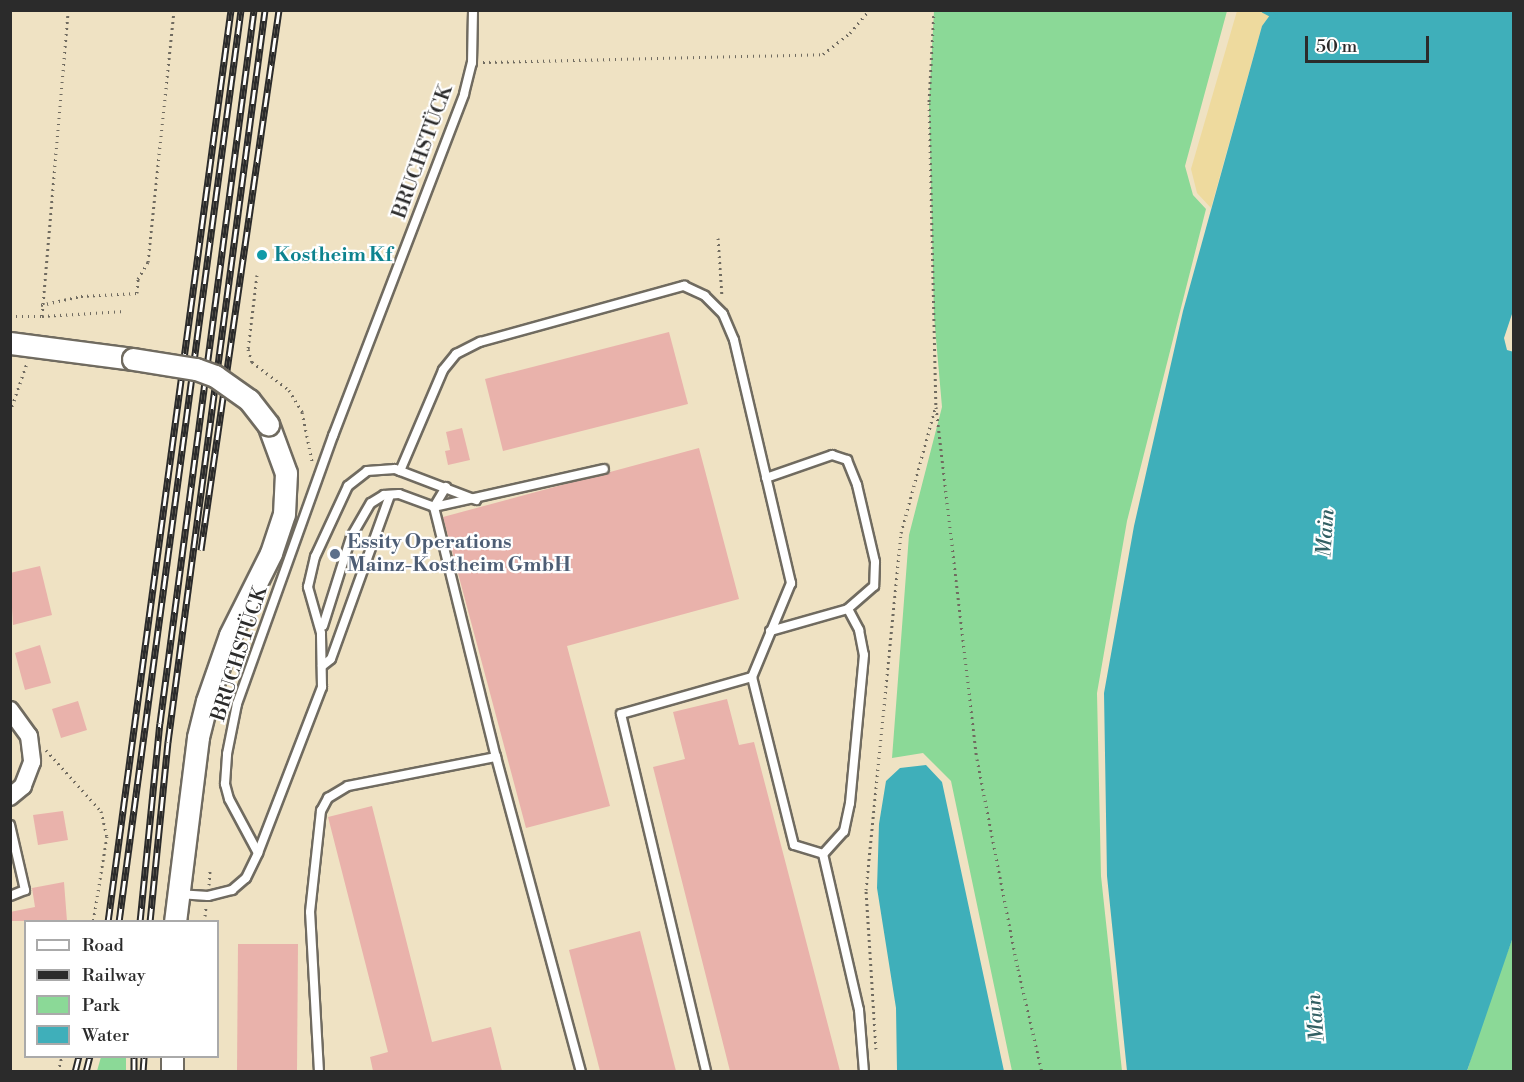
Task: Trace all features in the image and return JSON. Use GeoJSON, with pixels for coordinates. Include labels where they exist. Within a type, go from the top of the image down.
{"type":"FeatureCollection","features":[{"type":"Feature","properties":{"kind":"street"},"geometry":{"type":"LineString","coordinates":[[10,343],[196,369],[215,376],[249,400],[268,424],[286,473],[284,514],[270,553],[230,635],[207,700],[198,736],[175,920]]}},
{"type":"Feature","properties":{"kind":"street"},"geometry":{"type":"LineString","coordinates":[[10,710],[29,736],[32,762],[29,774],[10,797]]}},
{"type":"Feature","properties":{"kind":"lane","name":"BRUCHSTÜCK"},"geometry":{"type":"LineString","coordinates":[[258,853],[229,800],[226,754],[237,704],[333,436],[464,94],[472,63],[473,10]]}},
{"type":"Feature","properties":{"kind":"lane"},"geometry":{"type":"LineString","coordinates":[[400,471],[443,370],[456,354],[472,346],[684,286],[705,296],[723,314],[734,340],[791,583],[752,677],[794,845],[823,854]]}},
{"type":"Feature","properties":{"kind":"lane"},"geometry":{"type":"LineString","coordinates":[[766,478],[832,455],[847,460],[857,485],[875,562],[874,586],[848,609],[770,631]]}},
{"type":"Feature","properties":{"kind":"lane"},"geometry":{"type":"LineString","coordinates":[[321,633],[332,586],[351,537],[371,502],[399,494],[434,507],[476,500],[604,469]]}},
{"type":"Feature","properties":{"kind":"lane"},"geometry":{"type":"LineString","coordinates":[[178,894],[207,896],[232,890],[246,878],[258,853],[322,687],[321,633],[308,587],[315,557],[348,486],[367,471],[400,471],[476,500]]}},
{"type":"Feature","properties":{"kind":"lane"},"geometry":{"type":"LineString","coordinates":[[446,487],[434,507],[496,757],[581,1071]]}},
{"type":"Feature","properties":{"kind":"lane"},"geometry":{"type":"LineString","coordinates":[[322,666],[331,659],[390,495]]}},
{"type":"Feature","properties":{"kind":"lane"},"geometry":{"type":"LineString","coordinates":[[823,854],[844,831],[850,803],[864,655],[859,630],[848,609]]}},
{"type":"Feature","properties":{"kind":"lane"},"geometry":{"type":"LineString","coordinates":[[706,1071],[621,714],[752,677]]}},
{"type":"Feature","properties":{"kind":"lane"},"geometry":{"type":"LineString","coordinates":[[319,1071],[310,912],[321,811],[328,798],[348,786],[496,757]]}},
{"type":"Feature","properties":{"kind":"lane"},"geometry":{"type":"LineString","coordinates":[[10,825],[25,891],[10,896]]}},
{"type":"Feature","properties":{"kind":"lane"},"geometry":{"type":"LineString","coordinates":[[823,854],[860,1010],[864,1071]]}},
{"type":"Feature","properties":{"kind":"path"},"geometry":{"type":"LineString","coordinates":[[42,316],[41,305],[68,10]]}},
{"type":"Feature","properties":{"kind":"path"},"geometry":{"type":"LineString","coordinates":[[41,305],[81,296],[137,293],[138,279],[148,262],[174,10]]}},
{"type":"Feature","properties":{"kind":"path"},"geometry":{"type":"LineString","coordinates":[[472,63],[823,54],[850,33],[869,10]]}},
{"type":"Feature","properties":{"kind":"path"},"geometry":{"type":"LineString","coordinates":[[934,10],[929,103],[936,407],[977,759],[1018,969],[1042,1071]]}},
{"type":"Feature","properties":{"kind":"path"},"geometry":{"type":"LineString","coordinates":[[718,238],[723,314]]}},
{"type":"Feature","properties":{"kind":"path"},"geometry":{"type":"LineString","coordinates":[[257,275],[248,350],[252,362],[289,390],[303,411],[308,454],[320,477]]}},
{"type":"Feature","properties":{"kind":"path"},"geometry":{"type":"LineString","coordinates":[[10,316],[125,311]]}},
{"type":"Feature","properties":{"kind":"path"},"geometry":{"type":"LineString","coordinates":[[10,412],[27,363]]}},
{"type":"Feature","properties":{"kind":"path"},"geometry":{"type":"LineString","coordinates":[[876,1052],[866,890],[901,533],[936,407]]}},
{"type":"Feature","properties":{"kind":"path"},"geometry":{"type":"LineString","coordinates":[[29,736],[60,761],[101,811],[107,836],[93,920]]}},
{"type":"Feature","properties":{"kind":"green space"},"geometry":{"type":"Polygon","coordinates":[[[934,11],[1227,11],[1185,166],[1193,195],[1206,209],[1127,521],[1097,693],[1101,876],[1122,1071],[1012,1071],[951,781],[923,753],[892,758],[909,535],[942,407],[934,316],[929,103],[934,11]]]}},
{"type":"Feature","properties":{"kind":"green space"},"geometry":{"type":"Polygon","coordinates":[[[1513,937],[1513,1071],[1467,1072],[1482,1020],[1513,937]]]}},
{"type":"Feature","properties":{"kind":"green space"},"geometry":{"type":"Polygon","coordinates":[[[101,1058],[126,1058],[126,1071],[97,1071],[101,1058]]]}},
{"type":"Feature","properties":{"kind":"sand"},"geometry":{"type":"Polygon","coordinates":[[[1237,11],[1273,11],[1262,26],[1211,208],[1197,193],[1191,169],[1237,11]]]}},
{"type":"Feature","properties":{"kind":"water","name":"Main"},"geometry":{"type":"Polygon","coordinates":[[[1273,11],[1513,11],[1514,308],[1504,338],[1507,350],[1514,352],[1514,934],[1467,1071],[1127,1071],[1107,876],[1104,693],[1134,526],[1183,311],[1262,26],[1273,11]]]}},
{"type":"Feature","properties":{"kind":"water"},"geometry":{"type":"Polygon","coordinates":[[[926,765],[942,782],[1004,1071],[897,1071],[896,1008],[877,888],[879,824],[886,781],[900,768],[926,765]]]}},
{"type":"Feature","properties":{"kind":"building"},"geometry":{"type":"Polygon","coordinates":[[[669,332],[688,404],[503,451],[485,379],[669,332]]]}},
{"type":"Feature","properties":{"kind":"building"},"geometry":{"type":"Polygon","coordinates":[[[462,428],[470,460],[448,465],[445,451],[450,450],[446,432],[462,428]]]}},
{"type":"Feature","properties":{"kind":"building"},"geometry":{"type":"Polygon","coordinates":[[[699,448],[739,599],[567,646],[610,806],[526,828],[443,517],[699,448]]]}},
{"type":"Feature","properties":{"kind":"building"},"geometry":{"type":"Polygon","coordinates":[[[40,566],[52,615],[13,625],[10,573],[40,566]]]}},
{"type":"Feature","properties":{"kind":"building"},"geometry":{"type":"Polygon","coordinates":[[[40,645],[51,683],[25,690],[15,653],[40,645]]]}},
{"type":"Feature","properties":{"kind":"building"},"geometry":{"type":"Polygon","coordinates":[[[727,699],[739,745],[754,742],[840,1071],[730,1071],[653,767],[685,759],[673,712],[727,699]]]}},
{"type":"Feature","properties":{"kind":"building"},"geometry":{"type":"Polygon","coordinates":[[[78,701],[87,730],[61,738],[52,709],[78,701]]]}},
{"type":"Feature","properties":{"kind":"building"},"geometry":{"type":"Polygon","coordinates":[[[372,806],[432,1042],[491,1027],[502,1071],[373,1071],[370,1057],[388,1052],[328,817],[372,806]]]}},
{"type":"Feature","properties":{"kind":"building"},"geometry":{"type":"Polygon","coordinates":[[[63,811],[68,840],[38,845],[33,815],[63,811]]]}},
{"type":"Feature","properties":{"kind":"building"},"geometry":{"type":"Polygon","coordinates":[[[64,882],[67,920],[10,921],[10,912],[35,907],[32,888],[64,882]]]}},
{"type":"Feature","properties":{"kind":"building"},"geometry":{"type":"Polygon","coordinates":[[[640,931],[676,1071],[600,1071],[569,950],[640,931]]]}},
{"type":"Feature","properties":{"kind":"building"},"geometry":{"type":"Polygon","coordinates":[[[238,944],[298,944],[297,1071],[237,1071],[238,944]]]}},
{"type":"Feature","properties":{"kind":"waterway"},"geometry":{"type":"LineString","coordinates":[[1263,10],[1275,16]]}},
{"type":"Feature","properties":{"kind":"railway"},"geometry":{"type":"LineString","coordinates":[[108,920],[231,10]]}},
{"type":"Feature","properties":{"kind":"railway"},"geometry":{"type":"LineString","coordinates":[[119,920],[241,10]]}},
{"type":"Feature","properties":{"kind":"railway"},"geometry":{"type":"LineString","coordinates":[[140,920],[160,723],[254,10]]}},
{"type":"Feature","properties":{"kind":"railway"},"geometry":{"type":"LineString","coordinates":[[150,920],[168,742],[265,10]]}},
{"type":"Feature","properties":{"kind":"railway"},"geometry":{"type":"LineString","coordinates":[[201,550],[279,10]]}},
{"type":"Feature","properties":{"kind":"railway"},"geometry":{"type":"LineString","coordinates":[[75,1072],[78,1058]]}},
{"type":"Feature","properties":{"kind":"railway"},"geometry":{"type":"LineString","coordinates":[[86,1072],[90,1058]]}},
{"type":"Feature","properties":{"kind":"railway"},"geometry":{"type":"LineString","coordinates":[[134,1058],[134,1072]]}},
{"type":"Feature","properties":{"kind":"railway"},"geometry":{"type":"LineString","coordinates":[[143,1072],[144,1058]]}},
{"type":"Feature","properties":{"kind":"place","name":"Kostheim Kf"},"geometry":{"type":"Point","coordinates":[262,255]}},
{"type":"Feature","properties":{"kind":"place","name":"Essity Operations Mainz-Kostheim GmbH"},"geometry":{"type":"Point","coordinates":[335,554]}}]}
